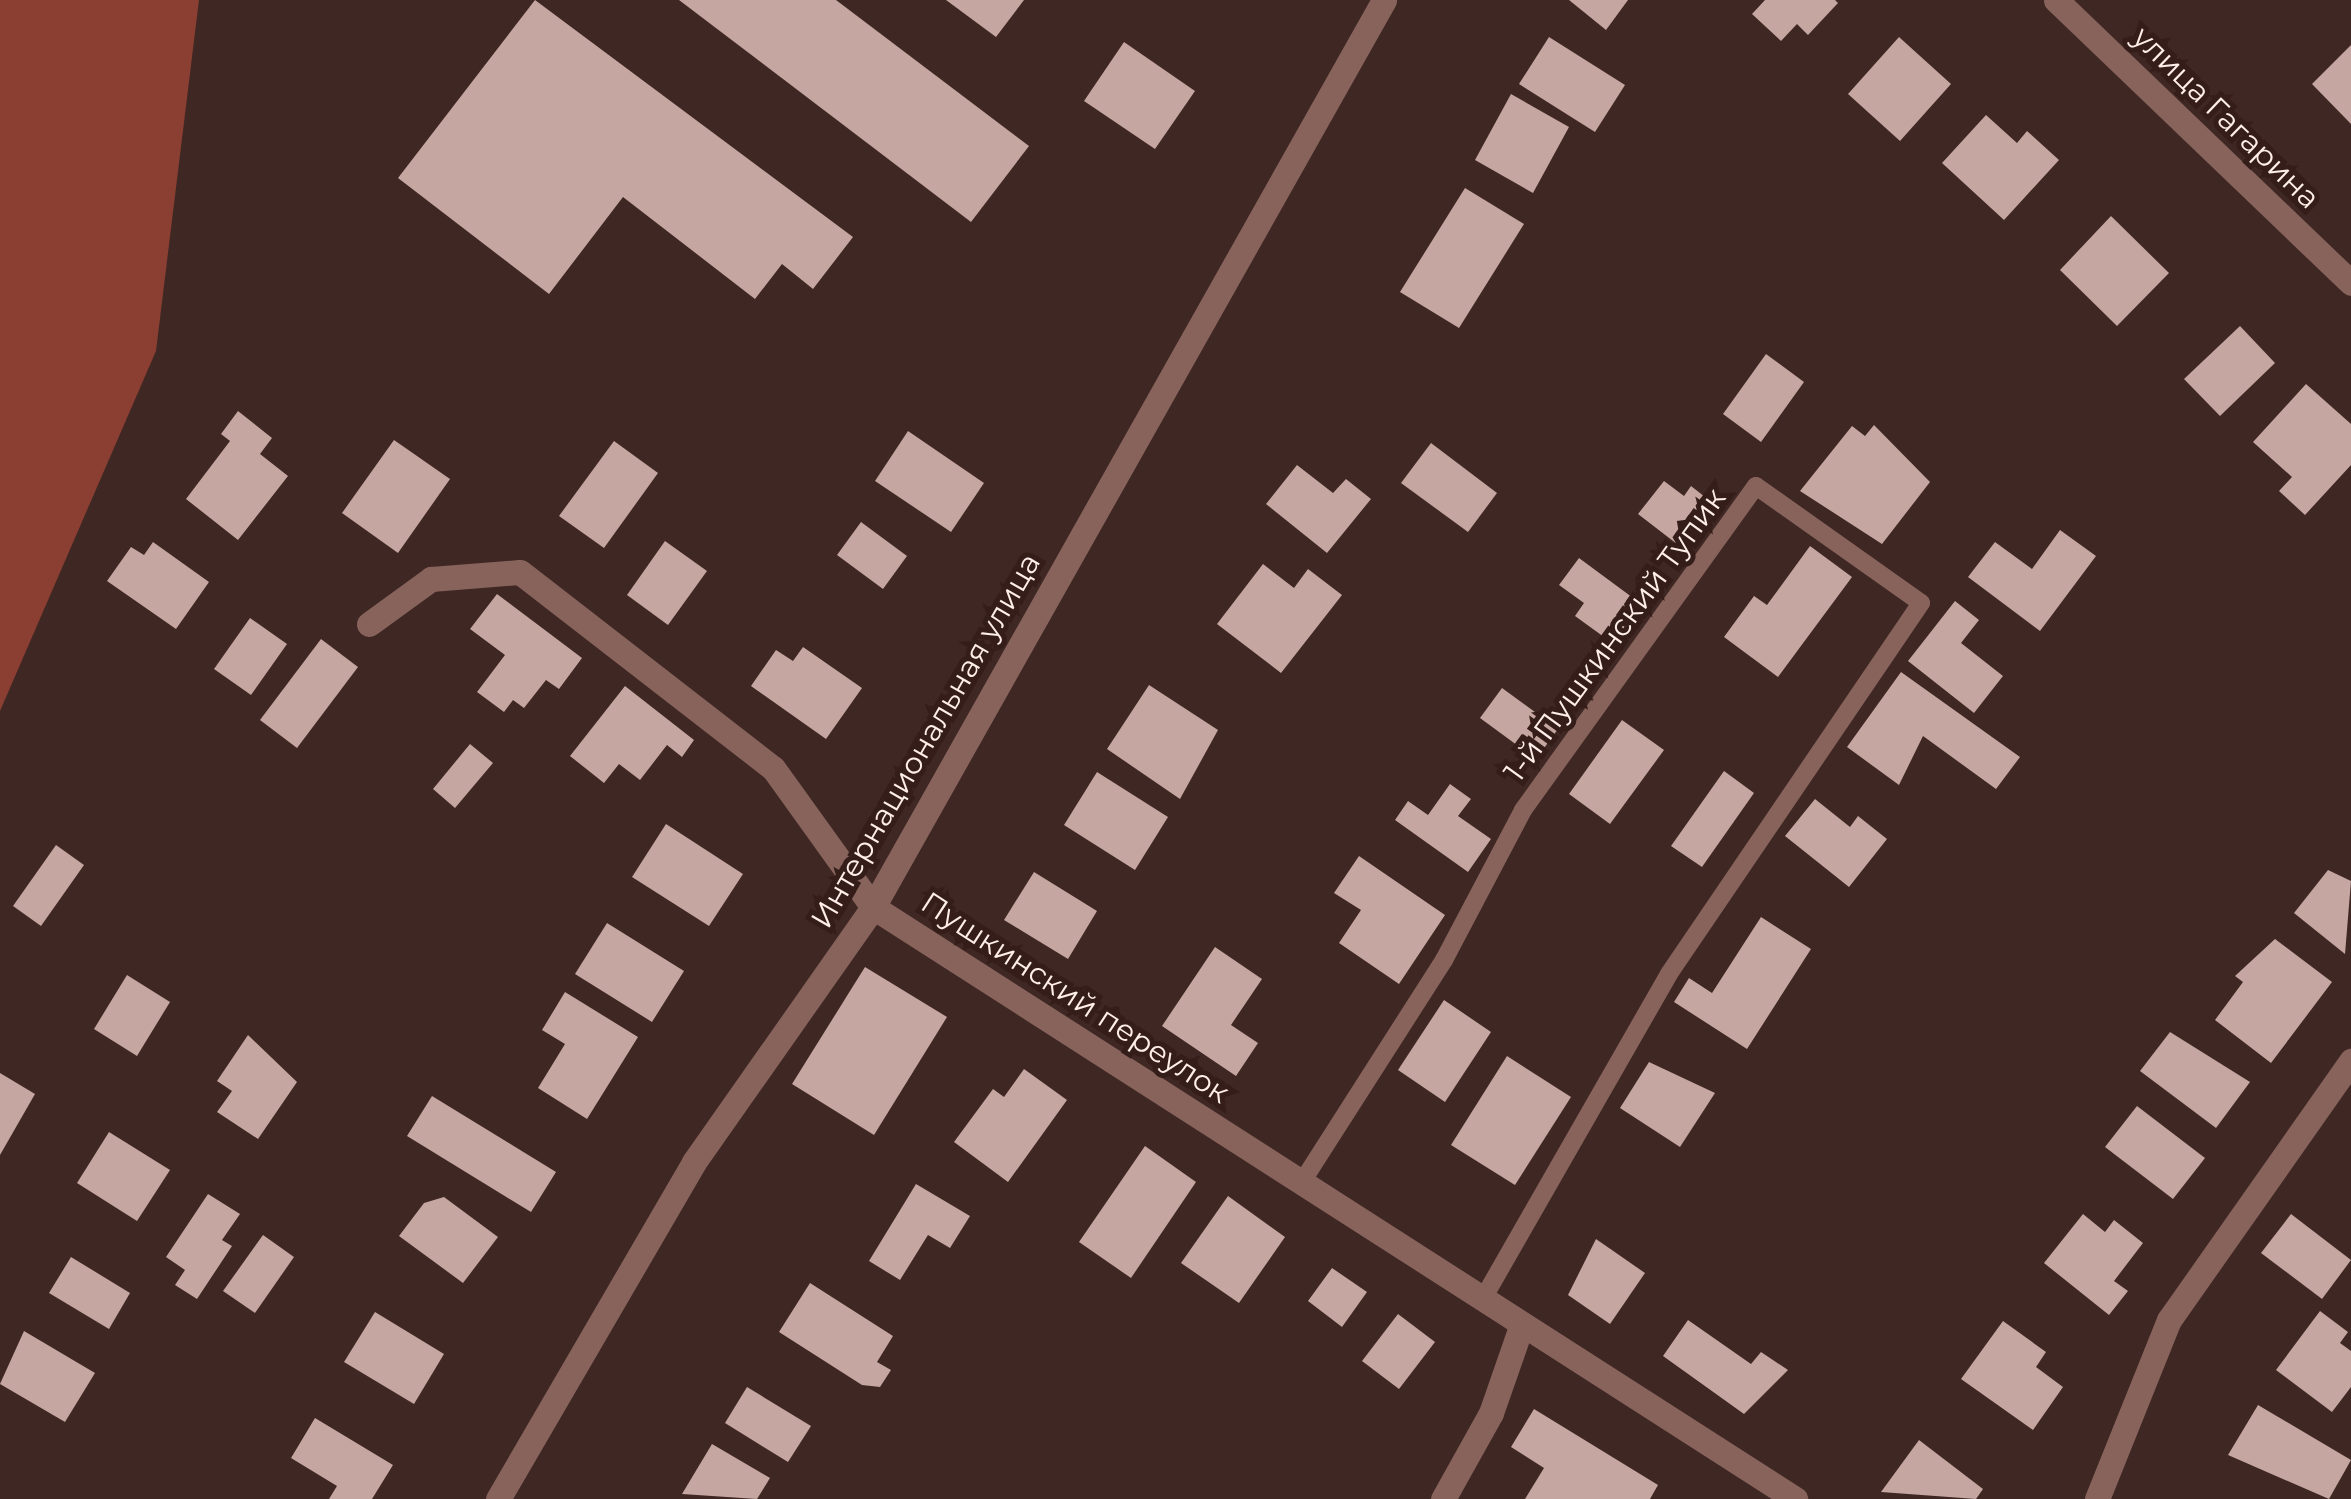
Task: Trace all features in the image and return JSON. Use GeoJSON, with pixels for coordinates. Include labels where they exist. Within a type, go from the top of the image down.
{"type":"FeatureCollection","features":[{"type":"Feature","properties":{"kind":"street","name":"Интернациональная улица"},"geometry":{"type":"LineString","coordinates":[[498,1499],[694,1162],[873,907],[1384,0]]}},
{"type":"Feature","properties":{"kind":"street","name":"улица Гагарина"},"geometry":{"type":"LineString","coordinates":[[2056,0],[2351,283]]}},
{"type":"Feature","properties":{"kind":"street","name":"Пушкинский переулок"},"geometry":{"type":"LineString","coordinates":[[368,624],[432,579],[520,572],[773,768],[873,907],[1795,1499]]}},
{"type":"Feature","properties":{"kind":"street"},"geometry":{"type":"LineString","coordinates":[[2097,1499],[2169,1320],[2351,1061]]}},
{"type":"Feature","properties":{"kind":"street"},"geometry":{"type":"LineString","coordinates":[[1444,1499],[1490,1413],[1522,1324]]}},
{"type":"Feature","properties":{"kind":"lane","name":"1-й Пушкинский Тупик"},"geometry":{"type":"LineString","coordinates":[[1302,1182],[1444,960],[1523,810],[1756,486],[1921,603],[1668,974],[1483,1299]]}},
{"type":"Feature","properties":{"kind":"shaded area"},"geometry":{"type":"Polygon","coordinates":[[[0,0],[199,0],[156,351],[0,711],[0,0]]]}},
{"type":"Feature","properties":{"kind":"building"},"geometry":{"type":"Polygon","coordinates":[[[535,0],[853,237],[813,289],[782,264],[755,299],[623,197],[549,294],[398,178],[535,0]]]}},
{"type":"Feature","properties":{"kind":"building"},"geometry":{"type":"Polygon","coordinates":[[[679,0],[836,0],[1029,146],[971,222],[679,0]]]}},
{"type":"Feature","properties":{"kind":"building"},"geometry":{"type":"Polygon","coordinates":[[[946,0],[1024,0],[996,37],[946,0]]]}},
{"type":"Feature","properties":{"kind":"building"},"geometry":{"type":"Polygon","coordinates":[[[1569,0],[1628,0],[1606,30],[1569,0]]]}},
{"type":"Feature","properties":{"kind":"building"},"geometry":{"type":"Polygon","coordinates":[[[1765,0],[1838,3],[1808,35],[1797,24],[1781,41],[1752,14],[1765,0]]]}},
{"type":"Feature","properties":{"kind":"building"},"geometry":{"type":"Polygon","coordinates":[[[1549,37],[1625,85],[1595,132],[1519,84],[1549,37]]]}},
{"type":"Feature","properties":{"kind":"building"},"geometry":{"type":"Polygon","coordinates":[[[1899,37],[1951,84],[1900,141],[1848,94],[1899,37]]]}},
{"type":"Feature","properties":{"kind":"building"},"geometry":{"type":"Polygon","coordinates":[[[1124,42],[1195,91],[1155,149],[1084,101],[1124,42]]]}},
{"type":"Feature","properties":{"kind":"building"},"geometry":{"type":"Polygon","coordinates":[[[2351,45],[2351,124],[2312,84],[2351,45]]]}},
{"type":"Feature","properties":{"kind":"building"},"geometry":{"type":"Polygon","coordinates":[[[1511,94],[1569,127],[1533,193],[1475,160],[1511,94]]]}},
{"type":"Feature","properties":{"kind":"building"},"geometry":{"type":"Polygon","coordinates":[[[1986,115],[2017,143],[2027,131],[2059,160],[2004,220],[1942,163],[1986,115]]]}},
{"type":"Feature","properties":{"kind":"building"},"geometry":{"type":"Polygon","coordinates":[[[1465,188],[1524,224],[1459,328],[1400,292],[1465,188]]]}},
{"type":"Feature","properties":{"kind":"building"},"geometry":{"type":"Polygon","coordinates":[[[2111,216],[2169,273],[2117,326],[2060,270],[2111,216]]]}},
{"type":"Feature","properties":{"kind":"building"},"geometry":{"type":"Polygon","coordinates":[[[2240,326],[2275,363],[2220,416],[2184,379],[2240,326]]]}},
{"type":"Feature","properties":{"kind":"building"},"geometry":{"type":"Polygon","coordinates":[[[1766,354],[1804,382],[1761,442],[1723,414],[1766,354]]]}},
{"type":"Feature","properties":{"kind":"building"},"geometry":{"type":"Polygon","coordinates":[[[2306,384],[2351,424],[2351,465],[2305,515],[2279,491],[2292,477],[2253,442],[2306,384]]]}},
{"type":"Feature","properties":{"kind":"building"},"geometry":{"type":"Polygon","coordinates":[[[238,411],[272,438],[260,454],[288,476],[238,540],[186,499],[230,441],[221,434],[238,411]]]}},
{"type":"Feature","properties":{"kind":"building"},"geometry":{"type":"Polygon","coordinates":[[[1874,425],[1930,482],[1882,544],[1800,491],[1852,426],[1865,436],[1874,425]]]}},
{"type":"Feature","properties":{"kind":"building"},"geometry":{"type":"Polygon","coordinates":[[[908,431],[984,483],[951,532],[875,481],[908,431]]]}},
{"type":"Feature","properties":{"kind":"building"},"geometry":{"type":"Polygon","coordinates":[[[394,440],[450,479],[398,553],[342,513],[394,440]]]}},
{"type":"Feature","properties":{"kind":"building"},"geometry":{"type":"Polygon","coordinates":[[[614,441],[658,473],[604,548],[559,516],[614,441]]]}},
{"type":"Feature","properties":{"kind":"building"},"geometry":{"type":"Polygon","coordinates":[[[1431,443],[1497,493],[1468,532],[1401,483],[1431,443]]]}},
{"type":"Feature","properties":{"kind":"building"},"geometry":{"type":"Polygon","coordinates":[[[1297,465],[1333,493],[1346,479],[1371,499],[1327,553],[1266,504],[1297,465]]]}},
{"type":"Feature","properties":{"kind":"building"},"geometry":{"type":"Polygon","coordinates":[[[1664,481],[1684,496],[1691,486],[1719,508],[1686,551],[1638,514],[1664,481]]]}},
{"type":"Feature","properties":{"kind":"building"},"geometry":{"type":"Polygon","coordinates":[[[861,522],[907,556],[883,589],[837,555],[861,522]]]}},
{"type":"Feature","properties":{"kind":"building"},"geometry":{"type":"Polygon","coordinates":[[[2060,530],[2096,556],[2040,631],[1968,577],[1995,542],[2032,569],[2060,530]]]}},
{"type":"Feature","properties":{"kind":"building"},"geometry":{"type":"Polygon","coordinates":[[[665,541],[707,571],[668,625],[627,595],[665,541]]]}},
{"type":"Feature","properties":{"kind":"building"},"geometry":{"type":"Polygon","coordinates":[[[153,542],[209,582],[176,629],[107,581],[131,547],[144,555],[153,542]]]}},
{"type":"Feature","properties":{"kind":"building"},"geometry":{"type":"Polygon","coordinates":[[[1810,546],[1852,577],[1778,677],[1724,637],[1754,596],[1767,605],[1810,546]]]}},
{"type":"Feature","properties":{"kind":"building"},"geometry":{"type":"Polygon","coordinates":[[[1579,558],[1644,606],[1615,645],[1575,616],[1584,603],[1559,585],[1579,558]]]}},
{"type":"Feature","properties":{"kind":"building"},"geometry":{"type":"Polygon","coordinates":[[[1263,564],[1294,588],[1308,569],[1342,595],[1281,673],[1217,624],[1263,564]]]}},
{"type":"Feature","properties":{"kind":"building"},"geometry":{"type":"Polygon","coordinates":[[[497,594],[582,658],[559,689],[546,680],[524,708],[513,700],[504,712],[477,692],[505,655],[470,629],[497,594]]]}},
{"type":"Feature","properties":{"kind":"building"},"geometry":{"type":"Polygon","coordinates":[[[1955,601],[1979,620],[1961,643],[2003,676],[1974,713],[1908,661],[1955,601]]]}},
{"type":"Feature","properties":{"kind":"building"},"geometry":{"type":"Polygon","coordinates":[[[250,618],[287,644],[251,695],[214,669],[250,618]]]}},
{"type":"Feature","properties":{"kind":"building"},"geometry":{"type":"Polygon","coordinates":[[[321,639],[358,667],[297,748],[260,720],[321,639]]]}},
{"type":"Feature","properties":{"kind":"building"},"geometry":{"type":"Polygon","coordinates":[[[803,647],[862,688],[826,739],[751,686],[776,650],[793,661],[803,647]]]}},
{"type":"Feature","properties":{"kind":"building"},"geometry":{"type":"Polygon","coordinates":[[[1901,672],[2020,757],[1996,789],[1923,736],[1899,785],[1847,747],[1901,672]]]}},
{"type":"Feature","properties":{"kind":"building"},"geometry":{"type":"Polygon","coordinates":[[[1149,685],[1218,730],[1180,799],[1107,749],[1149,685]]]}},
{"type":"Feature","properties":{"kind":"building"},"geometry":{"type":"Polygon","coordinates":[[[625,686],[694,740],[682,757],[667,745],[640,780],[619,764],[604,783],[570,756],[625,686]]]}},
{"type":"Feature","properties":{"kind":"building"},"geometry":{"type":"Polygon","coordinates":[[[1502,688],[1558,729],[1536,759],[1480,718],[1502,688]]]}},
{"type":"Feature","properties":{"kind":"building"},"geometry":{"type":"Polygon","coordinates":[[[1622,720],[1664,750],[1610,824],[1569,794],[1622,720]]]}},
{"type":"Feature","properties":{"kind":"building"},"geometry":{"type":"Polygon","coordinates":[[[470,744],[493,763],[455,808],[433,789],[470,744]]]}},
{"type":"Feature","properties":{"kind":"building"},"geometry":{"type":"Polygon","coordinates":[[[1724,771],[1754,793],[1702,867],[1671,846],[1724,771]]]}},
{"type":"Feature","properties":{"kind":"building"},"geometry":{"type":"Polygon","coordinates":[[[1097,772],[1168,817],[1135,870],[1064,825],[1097,772]]]}},
{"type":"Feature","properties":{"kind":"building"},"geometry":{"type":"Polygon","coordinates":[[[1450,784],[1471,799],[1458,816],[1491,839],[1468,872],[1395,820],[1408,801],[1428,815],[1450,784]]]}},
{"type":"Feature","properties":{"kind":"building"},"geometry":{"type":"Polygon","coordinates":[[[1815,799],[1850,827],[1858,816],[1887,839],[1849,887],[1785,836],[1815,799]]]}},
{"type":"Feature","properties":{"kind":"building"},"geometry":{"type":"Polygon","coordinates":[[[666,824],[743,874],[709,926],[632,877],[666,824]]]}},
{"type":"Feature","properties":{"kind":"building"},"geometry":{"type":"Polygon","coordinates":[[[56,845],[84,865],[41,926],[13,906],[56,845]]]}},
{"type":"Feature","properties":{"kind":"building"},"geometry":{"type":"Polygon","coordinates":[[[1359,856],[1445,915],[1399,984],[1339,943],[1361,910],[1334,893],[1359,856]]]}},
{"type":"Feature","properties":{"kind":"building"},"geometry":{"type":"Polygon","coordinates":[[[2328,870],[2351,881],[2345,954],[2294,913],[2328,870]]]}},
{"type":"Feature","properties":{"kind":"building"},"geometry":{"type":"Polygon","coordinates":[[[1034,872],[1097,911],[1068,959],[1004,920],[1034,872]]]}},
{"type":"Feature","properties":{"kind":"building"},"geometry":{"type":"Polygon","coordinates":[[[1761,917],[1811,949],[1747,1049],[1674,1002],[1689,978],[1712,993],[1761,917]]]}},
{"type":"Feature","properties":{"kind":"building"},"geometry":{"type":"Polygon","coordinates":[[[607,923],[684,971],[652,1022],[575,974],[607,923]]]}},
{"type":"Feature","properties":{"kind":"building"},"geometry":{"type":"Polygon","coordinates":[[[2275,939],[2332,982],[2271,1063],[2215,1020],[2243,982],[2235,976],[2275,939]]]}},
{"type":"Feature","properties":{"kind":"building"},"geometry":{"type":"Polygon","coordinates":[[[1215,947],[1262,979],[1231,1025],[1258,1043],[1236,1076],[1162,1026],[1215,947]]]}},
{"type":"Feature","properties":{"kind":"building"},"geometry":{"type":"Polygon","coordinates":[[[865,967],[947,1017],[874,1135],[792,1084],[865,967]]]}},
{"type":"Feature","properties":{"kind":"building"},"geometry":{"type":"Polygon","coordinates":[[[127,975],[170,1002],[137,1056],[94,1029],[127,975]]]}},
{"type":"Feature","properties":{"kind":"building"},"geometry":{"type":"Polygon","coordinates":[[[565,992],[638,1037],[587,1119],[538,1088],[565,1044],[542,1030],[565,992]]]}},
{"type":"Feature","properties":{"kind":"building"},"geometry":{"type":"Polygon","coordinates":[[[1444,1000],[1491,1032],[1445,1102],[1398,1070],[1444,1000]]]}},
{"type":"Feature","properties":{"kind":"building"},"geometry":{"type":"Polygon","coordinates":[[[2170,1032],[2250,1082],[2216,1128],[2140,1071],[2170,1032]]]}},
{"type":"Feature","properties":{"kind":"building"},"geometry":{"type":"Polygon","coordinates":[[[248,1035],[297,1082],[258,1139],[217,1112],[232,1091],[217,1081],[248,1035]]]}},
{"type":"Feature","properties":{"kind":"building"},"geometry":{"type":"Polygon","coordinates":[[[1507,1056],[1571,1097],[1515,1185],[1451,1145],[1507,1056]]]}},
{"type":"Feature","properties":{"kind":"building"},"geometry":{"type":"Polygon","coordinates":[[[1649,1062],[1715,1093],[1680,1147],[1620,1108],[1649,1062]]]}},
{"type":"Feature","properties":{"kind":"building"},"geometry":{"type":"Polygon","coordinates":[[[1024,1069],[1067,1100],[1008,1182],[954,1142],[993,1089],[1004,1097],[1024,1069]]]}},
{"type":"Feature","properties":{"kind":"building"},"geometry":{"type":"Polygon","coordinates":[[[0,1073],[35,1094],[0,1155],[0,1073]]]}},
{"type":"Feature","properties":{"kind":"building"},"geometry":{"type":"Polygon","coordinates":[[[432,1096],[556,1172],[531,1212],[407,1136],[432,1096]]]}},
{"type":"Feature","properties":{"kind":"building"},"geometry":{"type":"Polygon","coordinates":[[[2137,1106],[2205,1158],[2173,1199],[2105,1147],[2137,1106]]]}},
{"type":"Feature","properties":{"kind":"building"},"geometry":{"type":"Polygon","coordinates":[[[109,1132],[170,1170],[137,1221],[77,1183],[109,1132]]]}},
{"type":"Feature","properties":{"kind":"building"},"geometry":{"type":"Polygon","coordinates":[[[1145,1146],[1196,1182],[1131,1278],[1079,1242],[1145,1146]]]}},
{"type":"Feature","properties":{"kind":"building"},"geometry":{"type":"Polygon","coordinates":[[[916,1184],[970,1216],[950,1248],[928,1235],[900,1280],[869,1261],[916,1184]]]}},
{"type":"Feature","properties":{"kind":"building"},"geometry":{"type":"Polygon","coordinates":[[[208,1194],[240,1214],[222,1240],[232,1246],[197,1299],[175,1285],[185,1270],[166,1257],[208,1194]]]}},
{"type":"Feature","properties":{"kind":"building"},"geometry":{"type":"Polygon","coordinates":[[[1228,1196],[1285,1237],[1239,1303],[1181,1263],[1228,1196]]]}},
{"type":"Feature","properties":{"kind":"building"},"geometry":{"type":"Polygon","coordinates":[[[444,1197],[498,1237],[463,1283],[399,1236],[424,1203],[444,1197]]]}},
{"type":"Feature","properties":{"kind":"building"},"geometry":{"type":"Polygon","coordinates":[[[2083,1214],[2105,1232],[2114,1220],[2143,1243],[2114,1281],[2128,1291],[2109,1315],[2044,1263],[2083,1214]]]}},
{"type":"Feature","properties":{"kind":"building"},"geometry":{"type":"Polygon","coordinates":[[[2291,1214],[2351,1260],[2322,1299],[2261,1253],[2291,1214]]]}},
{"type":"Feature","properties":{"kind":"building"},"geometry":{"type":"Polygon","coordinates":[[[263,1235],[294,1257],[255,1313],[223,1291],[263,1235]]]}},
{"type":"Feature","properties":{"kind":"building"},"geometry":{"type":"Polygon","coordinates":[[[1596,1239],[1645,1273],[1610,1324],[1568,1295],[1596,1239]]]}},
{"type":"Feature","properties":{"kind":"building"},"geometry":{"type":"Polygon","coordinates":[[[71,1257],[130,1293],[109,1329],[49,1293],[71,1257]]]}},
{"type":"Feature","properties":{"kind":"building"},"geometry":{"type":"Polygon","coordinates":[[[1332,1268],[1367,1292],[1342,1327],[1308,1301],[1332,1268]]]}},
{"type":"Feature","properties":{"kind":"building"},"geometry":{"type":"Polygon","coordinates":[[[810,1283],[893,1336],[877,1362],[891,1370],[880,1387],[862,1385],[779,1332],[810,1283]]]}},
{"type":"Feature","properties":{"kind":"building"},"geometry":{"type":"Polygon","coordinates":[[[2320,1311],[2348,1332],[2340,1343],[2351,1351],[2351,1387],[2332,1412],[2276,1370],[2320,1311]]]}},
{"type":"Feature","properties":{"kind":"building"},"geometry":{"type":"Polygon","coordinates":[[[375,1312],[444,1354],[414,1404],[344,1362],[375,1312]]]}},
{"type":"Feature","properties":{"kind":"building"},"geometry":{"type":"Polygon","coordinates":[[[1398,1314],[1435,1342],[1399,1389],[1362,1361],[1398,1314]]]}},
{"type":"Feature","properties":{"kind":"building"},"geometry":{"type":"Polygon","coordinates":[[[1688,1320],[1751,1364],[1761,1352],[1788,1370],[1744,1414],[1663,1356],[1688,1320]]]}},
{"type":"Feature","properties":{"kind":"building"},"geometry":{"type":"Polygon","coordinates":[[[2003,1321],[2046,1352],[2036,1367],[2063,1387],[2033,1430],[1961,1379],[2003,1321]]]}},
{"type":"Feature","properties":{"kind":"building"},"geometry":{"type":"Polygon","coordinates":[[[24,1331],[95,1373],[65,1422],[0,1384],[24,1331]]]}},
{"type":"Feature","properties":{"kind":"building"},"geometry":{"type":"Polygon","coordinates":[[[747,1387],[811,1426],[788,1462],[725,1423],[747,1387]]]}},
{"type":"Feature","properties":{"kind":"building"},"geometry":{"type":"Polygon","coordinates":[[[2258,1405],[2351,1460],[2329,1499],[2228,1455],[2258,1405]]]}},
{"type":"Feature","properties":{"kind":"building"},"geometry":{"type":"Polygon","coordinates":[[[1534,1409],[1658,1485],[1650,1499],[1525,1499],[1544,1468],[1511,1447],[1534,1409]]]}},
{"type":"Feature","properties":{"kind":"building"},"geometry":{"type":"Polygon","coordinates":[[[315,1418],[393,1465],[372,1499],[329,1499],[337,1486],[291,1458],[315,1418]]]}},
{"type":"Feature","properties":{"kind":"building"},"geometry":{"type":"Polygon","coordinates":[[[1919,1440],[1983,1489],[1976,1499],[1881,1492],[1919,1440]]]}},
{"type":"Feature","properties":{"kind":"building"},"geometry":{"type":"Polygon","coordinates":[[[712,1444],[770,1478],[757,1499],[682,1494],[712,1444]]]}}]}
